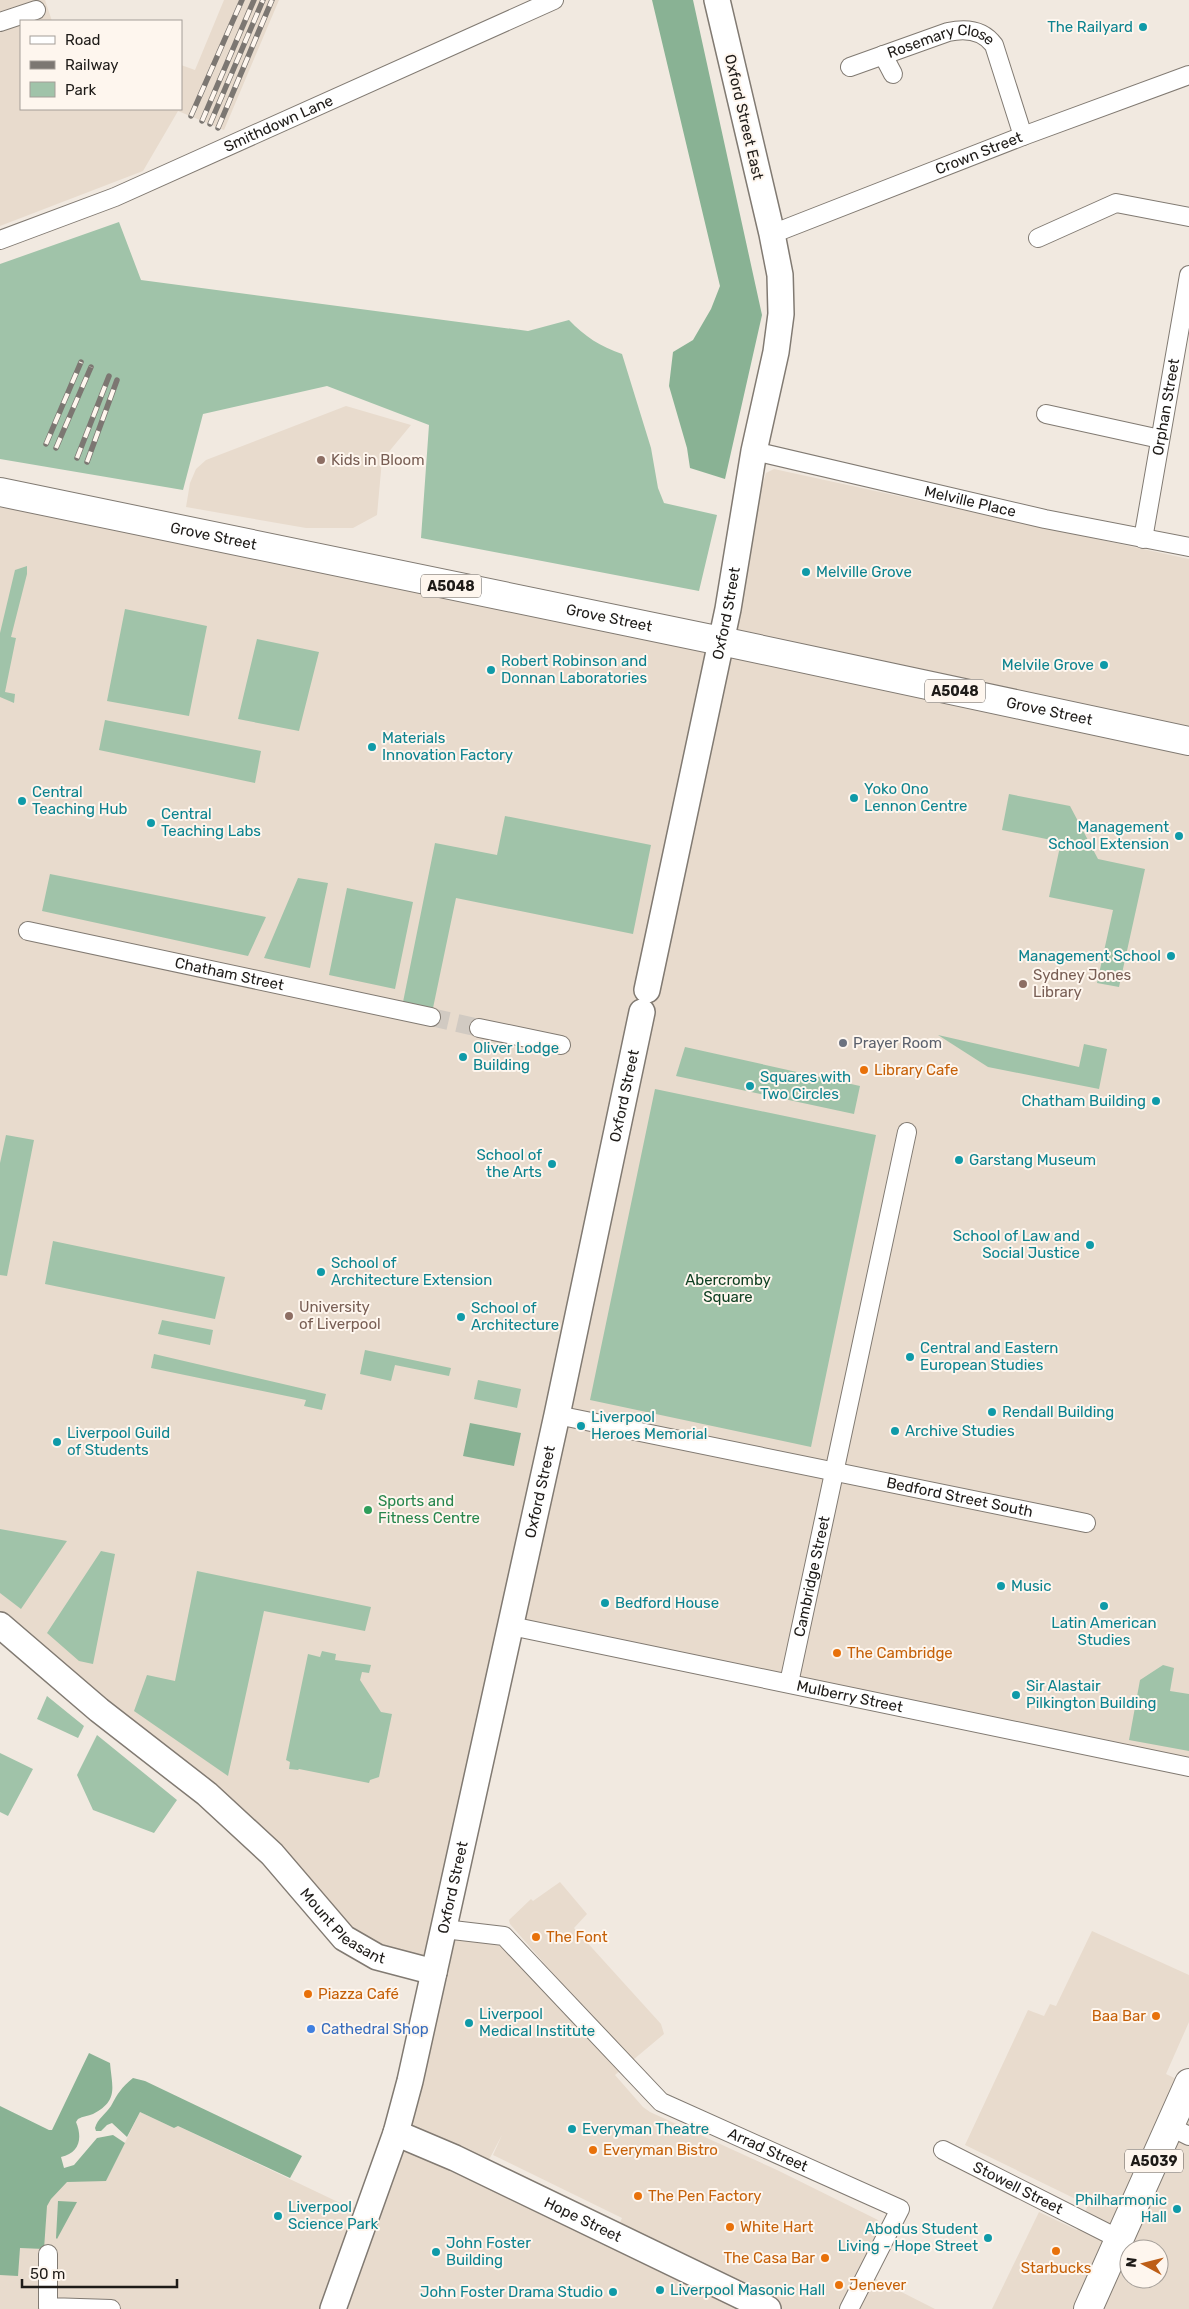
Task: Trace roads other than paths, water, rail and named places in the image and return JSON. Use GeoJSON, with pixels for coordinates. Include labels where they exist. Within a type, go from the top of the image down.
{"type":"FeatureCollection","features":[{"type":"Feature","properties":{"kind":"main road","name":"Grove Street"},"geometry":{"type":"LineString","coordinates":[[0,494],[721,641],[1189,741]]}},
{"type":"Feature","properties":{"kind":"main road","name":"A5039"},"geometry":{"type":"LineString","coordinates":[[1120,2239],[1179,2131],[1189,2083]]}},
{"type":"Feature","properties":{"kind":"main road","name":"A5039"},"geometry":{"type":"LineString","coordinates":[[1088,2309],[1119,2240]]}},
{"type":"Feature","properties":{"kind":"street","name":"Smithdown Lane"},"geometry":{"type":"LineString","coordinates":[[0,240],[115,197],[554,0]]}},
{"type":"Feature","properties":{"kind":"street","name":"Oxford Street East"},"geometry":{"type":"LineString","coordinates":[[717,0],[772,234]]}},
{"type":"Feature","properties":{"kind":"street"},"geometry":{"type":"LineString","coordinates":[[0,22],[36,10]]}},
{"type":"Feature","properties":{"kind":"street","name":"Rosemary Close"},"geometry":{"type":"LineString","coordinates":[[850,67],[961,29],[988,37],[994,45],[1023,136]]}},
{"type":"Feature","properties":{"kind":"street"},"geometry":{"type":"LineString","coordinates":[[883,56],[893,74]]}},
{"type":"Feature","properties":{"kind":"street","name":"Crown Street"},"geometry":{"type":"LineString","coordinates":[[772,234],[1023,136],[1189,76]]}},
{"type":"Feature","properties":{"kind":"street"},"geometry":{"type":"LineString","coordinates":[[1038,238],[1116,203],[1189,217]]}},
{"type":"Feature","properties":{"kind":"street","name":"Oxford Street"},"geometry":{"type":"LineString","coordinates":[[434,1972],[558,1415],[736,568],[754,452],[776,352],[781,314],[780,275],[772,234]]}},
{"type":"Feature","properties":{"kind":"street","name":"Orphan Street"},"geometry":{"type":"LineString","coordinates":[[1143,539],[1189,275]]}},
{"type":"Feature","properties":{"kind":"street"},"geometry":{"type":"LineString","coordinates":[[1046,414],[1160,439]]}},
{"type":"Feature","properties":{"kind":"street","name":"Melville Place"},"geometry":{"type":"LineString","coordinates":[[754,452],[1045,519],[1189,547]]}},
{"type":"Feature","properties":{"kind":"street","name":"Chatham Street"},"geometry":{"type":"LineString","coordinates":[[28,931],[431,1017]]}},
{"type":"Feature","properties":{"kind":"street"},"geometry":{"type":"LineString","coordinates":[[479,1028],[561,1045]]}},
{"type":"Feature","properties":{"kind":"street"},"geometry":{"type":"LineString","coordinates":[[558,1415],[834,1471],[907,1132]]}},
{"type":"Feature","properties":{"kind":"street","name":"Bedford Street South"},"geometry":{"type":"LineString","coordinates":[[834,1471],[1086,1523]]}},
{"type":"Feature","properties":{"kind":"street","name":"Cambridge Street"},"geometry":{"type":"LineString","coordinates":[[789,1683],[834,1471]]}},
{"type":"Feature","properties":{"kind":"street","name":"Mount Pleasant"},"geometry":{"type":"LineString","coordinates":[[0,1625],[99,1710],[207,1794],[272,1854],[344,1938],[377,1957],[434,1972]]}},
{"type":"Feature","properties":{"kind":"street","name":"Mulberry Street"},"geometry":{"type":"LineString","coordinates":[[512,1626],[1189,1767]]}},
{"type":"Feature","properties":{"kind":"street","name":"Arrad Street"},"geometry":{"type":"LineString","coordinates":[[444,1929],[504,1936],[660,2102],[900,2209],[849,2309]]}},
{"type":"Feature","properties":{"kind":"street"},"geometry":{"type":"LineString","coordinates":[[333,2309],[396,2133],[434,1972]]}},
{"type":"Feature","properties":{"kind":"street","name":"Hope Street"},"geometry":{"type":"LineString","coordinates":[[396,2133],[455,2158],[768,2309]]}},
{"type":"Feature","properties":{"kind":"street","name":"Stowell Street"},"geometry":{"type":"LineString","coordinates":[[943,2150],[1119,2240]]}},
{"type":"Feature","properties":{"kind":"street"},"geometry":{"type":"LineString","coordinates":[[48,2254],[48,2308],[111,2309]]}},
{"type":"Feature","properties":{"kind":"tunnel"},"geometry":{"type":"LineString","coordinates":[[431,1017],[479,1028]]}},
{"type":"Feature","properties":{"kind":"railway"},"geometry":{"type":"LineString","coordinates":[[191,116],[242,0]]}},
{"type":"Feature","properties":{"kind":"railway"},"geometry":{"type":"LineString","coordinates":[[202,121],[254,0]]}},
{"type":"Feature","properties":{"kind":"railway"},"geometry":{"type":"LineString","coordinates":[[210,124],[263,0]]}},
{"type":"Feature","properties":{"kind":"railway"},"geometry":{"type":"LineString","coordinates":[[218,128],[272,0]]}},
{"type":"Feature","properties":{"kind":"railway"},"geometry":{"type":"LineString","coordinates":[[46,444],[81,362]]}},
{"type":"Feature","properties":{"kind":"railway"},"geometry":{"type":"LineString","coordinates":[[56,448],[91,367]]}},
{"type":"Feature","properties":{"kind":"railway"},"geometry":{"type":"LineString","coordinates":[[77,458],[109,376]]}},
{"type":"Feature","properties":{"kind":"railway"},"geometry":{"type":"LineString","coordinates":[[87,462],[117,380]]}},
{"type":"Feature","properties":{"kind":"place","name":"The Railyard"},"geometry":{"type":"Point","coordinates":[1143,27]}},
{"type":"Feature","properties":{"kind":"place","name":"Kids in Bloom"},"geometry":{"type":"Point","coordinates":[321,460]}},
{"type":"Feature","properties":{"kind":"place","name":"Melville Grove"},"geometry":{"type":"Point","coordinates":[806,572]}},
{"type":"Feature","properties":{"kind":"place","name":"Melvile Grove"},"geometry":{"type":"Point","coordinates":[1104,665]}},
{"type":"Feature","properties":{"kind":"place","name":"Robert Robinson and Donnan Laboratories"},"geometry":{"type":"Point","coordinates":[491,670]}},
{"type":"Feature","properties":{"kind":"place","name":"Materials Innovation Factory"},"geometry":{"type":"Point","coordinates":[372,747]}},
{"type":"Feature","properties":{"kind":"place","name":"Yoko Ono Lennon Centre"},"geometry":{"type":"Point","coordinates":[854,798]}},
{"type":"Feature","properties":{"kind":"place","name":"Central Teaching Hub"},"geometry":{"type":"Point","coordinates":[22,801]}},
{"type":"Feature","properties":{"kind":"place","name":"Central Teaching Labs"},"geometry":{"type":"Point","coordinates":[151,823]}},
{"type":"Feature","properties":{"kind":"place","name":"Management School Extension"},"geometry":{"type":"Point","coordinates":[1179,836]}},
{"type":"Feature","properties":{"kind":"place","name":"Management School"},"geometry":{"type":"Point","coordinates":[1171,956]}},
{"type":"Feature","properties":{"kind":"place","name":"Sydney Jones Library"},"geometry":{"type":"Point","coordinates":[1023,984]}},
{"type":"Feature","properties":{"kind":"place","name":"Prayer Room"},"geometry":{"type":"Point","coordinates":[843,1043]}},
{"type":"Feature","properties":{"kind":"place","name":"Oliver Lodge Building"},"geometry":{"type":"Point","coordinates":[463,1057]}},
{"type":"Feature","properties":{"kind":"place","name":"Library Cafe"},"geometry":{"type":"Point","coordinates":[864,1070]}},
{"type":"Feature","properties":{"kind":"place","name":"Squares with Two Circles"},"geometry":{"type":"Point","coordinates":[750,1086]}},
{"type":"Feature","properties":{"kind":"place","name":"Chatham Building"},"geometry":{"type":"Point","coordinates":[1156,1101]}},
{"type":"Feature","properties":{"kind":"place","name":"Garstang Museum"},"geometry":{"type":"Point","coordinates":[959,1160]}},
{"type":"Feature","properties":{"kind":"place","name":"School of the Arts"},"geometry":{"type":"Point","coordinates":[552,1164]}},
{"type":"Feature","properties":{"kind":"place","name":"School of Law and Social Justice"},"geometry":{"type":"Point","coordinates":[1090,1245]}},
{"type":"Feature","properties":{"kind":"place","name":"School of Architecture Extension"},"geometry":{"type":"Point","coordinates":[321,1272]}},
{"type":"Feature","properties":{"kind":"place","name":"University of Liverpool"},"geometry":{"type":"Point","coordinates":[289,1316]}},
{"type":"Feature","properties":{"kind":"place","name":"School of Architecture"},"geometry":{"type":"Point","coordinates":[461,1317]}},
{"type":"Feature","properties":{"kind":"place","name":"Central and Eastern European Studies"},"geometry":{"type":"Point","coordinates":[910,1357]}},
{"type":"Feature","properties":{"kind":"place","name":"Rendall Building"},"geometry":{"type":"Point","coordinates":[992,1412]}},
{"type":"Feature","properties":{"kind":"place","name":"Liverpool Heroes Memorial"},"geometry":{"type":"Point","coordinates":[581,1426]}},
{"type":"Feature","properties":{"kind":"place","name":"Archive Studies"},"geometry":{"type":"Point","coordinates":[895,1431]}},
{"type":"Feature","properties":{"kind":"place","name":"Liverpool Guild of Students"},"geometry":{"type":"Point","coordinates":[57,1442]}},
{"type":"Feature","properties":{"kind":"place","name":"Sports and Fitness Centre"},"geometry":{"type":"Point","coordinates":[368,1510]}},
{"type":"Feature","properties":{"kind":"place","name":"Music"},"geometry":{"type":"Point","coordinates":[1001,1586]}},
{"type":"Feature","properties":{"kind":"place","name":"Bedford House"},"geometry":{"type":"Point","coordinates":[605,1603]}},
{"type":"Feature","properties":{"kind":"place","name":"Latin American Studies"},"geometry":{"type":"Point","coordinates":[1104,1606]}},
{"type":"Feature","properties":{"kind":"place","name":"The Cambridge"},"geometry":{"type":"Point","coordinates":[837,1653]}},
{"type":"Feature","properties":{"kind":"place","name":"Sir Alastair Pilkington Building"},"geometry":{"type":"Point","coordinates":[1016,1695]}},
{"type":"Feature","properties":{"kind":"place","name":"The Font"},"geometry":{"type":"Point","coordinates":[536,1937]}},
{"type":"Feature","properties":{"kind":"place","name":"Piazza Café"},"geometry":{"type":"Point","coordinates":[308,1994]}},
{"type":"Feature","properties":{"kind":"place","name":"Baa Bar"},"geometry":{"type":"Point","coordinates":[1156,2016]}},
{"type":"Feature","properties":{"kind":"place","name":"Liverpool Medical Institute"},"geometry":{"type":"Point","coordinates":[469,2023]}},
{"type":"Feature","properties":{"kind":"place","name":"Cathedral Shop"},"geometry":{"type":"Point","coordinates":[311,2029]}},
{"type":"Feature","properties":{"kind":"place","name":"Everyman Theatre"},"geometry":{"type":"Point","coordinates":[572,2129]}},
{"type":"Feature","properties":{"kind":"place","name":"Everyman Bistro"},"geometry":{"type":"Point","coordinates":[593,2150]}},
{"type":"Feature","properties":{"kind":"place","name":"The Pen Factory"},"geometry":{"type":"Point","coordinates":[638,2196]}},
{"type":"Feature","properties":{"kind":"place","name":"Philharmonic Hall"},"geometry":{"type":"Point","coordinates":[1177,2209]}},
{"type":"Feature","properties":{"kind":"place","name":"Liverpool Science Park"},"geometry":{"type":"Point","coordinates":[278,2216]}},
{"type":"Feature","properties":{"kind":"place","name":"White Hart"},"geometry":{"type":"Point","coordinates":[730,2227]}},
{"type":"Feature","properties":{"kind":"place","name":"Abodus Student Living - Hope Street"},"geometry":{"type":"Point","coordinates":[988,2238]}},
{"type":"Feature","properties":{"kind":"place","name":"Starbucks"},"geometry":{"type":"Point","coordinates":[1056,2251]}},
{"type":"Feature","properties":{"kind":"place","name":"John Foster Building"},"geometry":{"type":"Point","coordinates":[436,2252]}},
{"type":"Feature","properties":{"kind":"place","name":"The Casa Bar"},"geometry":{"type":"Point","coordinates":[825,2258]}},
{"type":"Feature","properties":{"kind":"place","name":"Jenever"},"geometry":{"type":"Point","coordinates":[839,2285]}},
{"type":"Feature","properties":{"kind":"place","name":"Liverpool Masonic Hall"},"geometry":{"type":"Point","coordinates":[660,2290]}},
{"type":"Feature","properties":{"kind":"place","name":"John Foster Drama Studio"},"geometry":{"type":"Point","coordinates":[613,2292]}},
{"type":"Feature","properties":{"kind":"park label","name":"Abercromby Square"},"geometry":{"type":"Point","coordinates":[728,1288]}}]}
